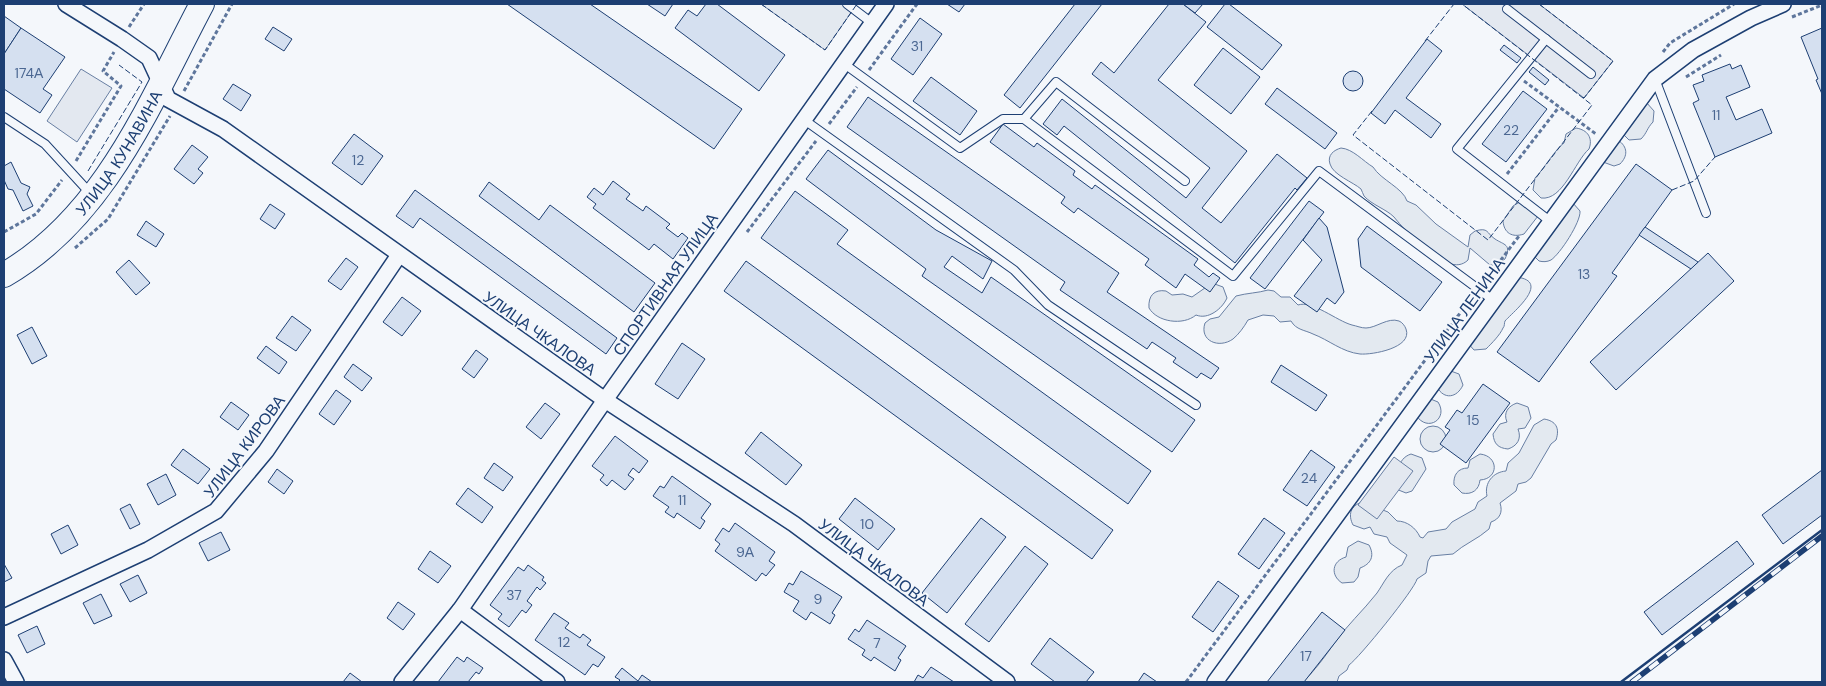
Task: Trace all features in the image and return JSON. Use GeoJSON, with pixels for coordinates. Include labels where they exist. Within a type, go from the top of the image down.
{"type":"FeatureCollection","features":[{"type":"Feature","properties":{"kind":"main road","name":"УЛИЦА КУНАВИНА"},"geometry":{"type":"LineString","coordinates":[[4,276],[60,234],[94,197],[142,121],[159,84],[202,4]]}},
{"type":"Feature","properties":{"kind":"street","name":"УЛИЦА ЧКАЛОВА"},"geometry":{"type":"LineString","coordinates":[[66,4],[122,38],[148,58],[159,84],[168,99],[224,128],[399,255],[605,400],[794,524],[1007,682]]}},
{"type":"Feature","properties":{"kind":"street","name":"СПОРТИВНАЯ УЛИЦА"},"geometry":{"type":"LineString","coordinates":[[402,682],[460,610],[803,118],[886,4]]}},
{"type":"Feature","properties":{"kind":"street","name":"УЛИЦА ЛЕНИНА"},"geometry":{"type":"LineString","coordinates":[[1215,682],[1655,79],[1748,11],[1783,4]]}},
{"type":"Feature","properties":{"kind":"street","name":"УЛИЦА КИРОВА"},"geometry":{"type":"LineString","coordinates":[[4,617],[148,550],[216,511],[266,451],[399,255]]}},
{"type":"Feature","properties":{"kind":"street"},"geometry":{"type":"LineString","coordinates":[[460,610],[556,682]]}},
{"type":"Feature","properties":{"kind":"street"},"geometry":{"type":"LineString","coordinates":[[4,660],[16,682]]}},
{"type":"Feature","properties":{"kind":"lane"},"geometry":{"type":"LineString","coordinates":[[847,4],[872,23]]}},
{"type":"Feature","properties":{"kind":"lane"},"geometry":{"type":"LineString","coordinates":[[1507,9],[1591,74]]}},
{"type":"Feature","properties":{"kind":"lane"},"geometry":{"type":"LineString","coordinates":[[1546,39],[1457,149],[1551,222]]}},
{"type":"Feature","properties":{"kind":"lane"},"geometry":{"type":"LineString","coordinates":[[843,63],[960,148],[1003,119],[1024,119],[1233,276],[1319,170],[1493,300]]}},
{"type":"Feature","properties":{"kind":"lane"},"geometry":{"type":"LineString","coordinates":[[1655,79],[1706,213]]}},
{"type":"Feature","properties":{"kind":"lane"},"geometry":{"type":"LineString","coordinates":[[1024,119],[1056,82],[1186,181]]}},
{"type":"Feature","properties":{"kind":"lane"},"geometry":{"type":"LineString","coordinates":[[4,117],[45,144],[94,197]]}},
{"type":"Feature","properties":{"kind":"lane"},"geometry":{"type":"LineString","coordinates":[[803,118],[1014,270],[1048,305],[1196,404]]}},
{"type":"Feature","properties":{"kind":"path"},"geometry":{"type":"LineString","coordinates":[[4,232],[36,214],[70,171],[121,86],[103,71],[144,4]]}},
{"type":"Feature","properties":{"kind":"path"},"geometry":{"type":"LineString","coordinates":[[747,232],[864,78],[917,4]]}},
{"type":"Feature","properties":{"kind":"path"},"geometry":{"type":"LineString","coordinates":[[1789,19],[1822,5]]}},
{"type":"Feature","properties":{"kind":"path"},"geometry":{"type":"LineString","coordinates":[[1660,94],[1724,53]]}},
{"type":"Feature","properties":{"kind":"path"},"geometry":{"type":"LineString","coordinates":[[1516,87],[1522,80],[1596,134]]}},
{"type":"Feature","properties":{"kind":"path"},"geometry":{"type":"LineString","coordinates":[[1500,183],[1559,106]]}},
{"type":"Feature","properties":{"kind":"shaded area"},"geometry":{"type":"Polygon","coordinates":[[[761,4],[857,4],[825,50],[761,4]]]}},
{"type":"Feature","properties":{"kind":"shaded area"},"geometry":{"type":"Polygon","coordinates":[[[1462,4],[1539,4],[1613,61],[1584,98],[1462,4]]]}},
{"type":"Feature","properties":{"kind":"shaded area"},"geometry":{"type":"Polygon","coordinates":[[[81,69],[112,88],[77,142],[47,121],[81,69]]]}},
{"type":"Feature","properties":{"kind":"shaded area"},"geometry":{"type":"Polygon","coordinates":[[[1646,102],[1654,111],[1653,122],[1641,139],[1629,140],[1621,132],[1646,102]]]}},
{"type":"Feature","properties":{"kind":"shaded area"},"geometry":{"type":"Polygon","coordinates":[[[1576,128],[1589,135],[1589,149],[1562,187],[1549,197],[1541,198],[1533,190],[1535,178],[1564,143],[1566,134],[1576,128]]]}},
{"type":"Feature","properties":{"kind":"shaded area"},"geometry":{"type":"Polygon","coordinates":[[[1618,140],[1624,146],[1626,152],[1623,161],[1614,166],[1603,162],[1618,140]]]}},
{"type":"Feature","properties":{"kind":"shaded area"},"geometry":{"type":"Polygon","coordinates":[[[1341,148],[1354,153],[1373,167],[1405,196],[1407,201],[1416,205],[1436,224],[1468,247],[1470,235],[1475,231],[1487,231],[1506,246],[1508,250],[1505,259],[1496,265],[1490,265],[1470,248],[1468,260],[1464,263],[1454,265],[1444,261],[1433,250],[1417,241],[1391,214],[1367,199],[1361,189],[1335,172],[1329,158],[1341,148]]]}},
{"type":"Feature","properties":{"kind":"shaded area"},"geometry":{"type":"Polygon","coordinates":[[[1523,200],[1538,216],[1524,234],[1509,234],[1505,229],[1503,221],[1513,206],[1523,200]]]}},
{"type":"Feature","properties":{"kind":"shaded area"},"geometry":{"type":"Polygon","coordinates":[[[1572,202],[1580,211],[1574,230],[1555,257],[1544,262],[1539,261],[1531,253],[1572,202]]]}},
{"type":"Feature","properties":{"kind":"shaded area"},"geometry":{"type":"Polygon","coordinates":[[[1516,277],[1526,280],[1531,284],[1527,297],[1505,321],[1496,339],[1486,349],[1474,350],[1466,341],[1516,277]]]}},
{"type":"Feature","properties":{"kind":"shaded area"},"geometry":{"type":"Polygon","coordinates":[[[1212,283],[1223,287],[1227,298],[1218,310],[1210,315],[1196,315],[1184,321],[1171,321],[1158,317],[1149,308],[1151,297],[1155,292],[1166,291],[1172,295],[1183,294],[1192,297],[1212,283]]]}},
{"type":"Feature","properties":{"kind":"shaded area"},"geometry":{"type":"Polygon","coordinates":[[[1268,290],[1274,291],[1281,297],[1290,297],[1298,305],[1310,305],[1346,323],[1361,327],[1370,328],[1386,321],[1399,321],[1406,328],[1407,336],[1398,346],[1382,352],[1353,353],[1295,326],[1291,321],[1280,322],[1274,316],[1263,315],[1248,320],[1237,335],[1228,342],[1216,343],[1208,339],[1204,329],[1205,323],[1210,319],[1219,317],[1236,296],[1268,290]]]}},
{"type":"Feature","properties":{"kind":"shaded area"},"geometry":{"type":"Polygon","coordinates":[[[1448,370],[1459,374],[1463,385],[1457,393],[1450,396],[1443,394],[1437,387],[1448,370]]]}},
{"type":"Feature","properties":{"kind":"shaded area"},"geometry":{"type":"Polygon","coordinates":[[[1428,398],[1438,402],[1441,408],[1439,418],[1431,423],[1426,423],[1416,415],[1428,398]]]}},
{"type":"Feature","properties":{"kind":"shaded area"},"geometry":{"type":"Polygon","coordinates":[[[1517,403],[1528,407],[1531,418],[1525,428],[1518,429],[1519,439],[1516,444],[1508,449],[1502,448],[1497,445],[1493,434],[1500,424],[1507,422],[1507,410],[1517,403]]]}},
{"type":"Feature","properties":{"kind":"shaded area"},"geometry":{"type":"Polygon","coordinates":[[[1544,419],[1552,421],[1556,426],[1558,432],[1556,440],[1551,444],[1531,478],[1526,482],[1518,484],[1516,491],[1500,503],[1500,515],[1491,522],[1489,529],[1453,554],[1431,556],[1426,573],[1417,579],[1397,609],[1364,650],[1349,665],[1347,670],[1339,676],[1337,682],[1303,682],[1343,631],[1377,593],[1390,573],[1402,565],[1407,555],[1390,543],[1387,537],[1374,534],[1370,527],[1364,529],[1353,525],[1350,514],[1353,508],[1362,502],[1388,512],[1397,521],[1411,526],[1423,538],[1428,532],[1446,529],[1452,522],[1475,509],[1478,502],[1487,496],[1486,491],[1490,479],[1506,471],[1508,463],[1519,453],[1534,425],[1544,419]]]}},
{"type":"Feature","properties":{"kind":"shaded area"},"geometry":{"type":"Polygon","coordinates":[[[1433,426],[1442,430],[1446,439],[1442,448],[1433,452],[1424,448],[1420,439],[1424,430],[1433,426]]]}},
{"type":"Feature","properties":{"kind":"shaded area"},"geometry":{"type":"Polygon","coordinates":[[[1411,454],[1422,458],[1426,469],[1412,491],[1406,493],[1396,489],[1398,473],[1400,464],[1406,456],[1411,454]]]}},
{"type":"Feature","properties":{"kind":"shaded area"},"geometry":{"type":"Polygon","coordinates":[[[1480,454],[1491,459],[1494,467],[1493,472],[1491,476],[1480,480],[1478,487],[1474,491],[1462,493],[1454,485],[1455,475],[1461,469],[1468,468],[1470,460],[1480,454]]]}},
{"type":"Feature","properties":{"kind":"shaded area"},"geometry":{"type":"Polygon","coordinates":[[[1394,457],[1413,471],[1377,519],[1358,505],[1394,457]]]}},
{"type":"Feature","properties":{"kind":"shaded area"},"geometry":{"type":"Polygon","coordinates":[[[1358,541],[1369,545],[1372,553],[1371,559],[1360,568],[1358,577],[1354,582],[1342,583],[1334,572],[1335,565],[1346,557],[1348,547],[1358,541]]]}},
{"type":"Feature","properties":{"kind":"building"},"geometry":{"type":"Polygon","coordinates":[[[507,4],[590,4],[742,109],[714,149],[507,4]]]}},
{"type":"Feature","properties":{"kind":"building"},"geometry":{"type":"Polygon","coordinates":[[[647,4],[673,4],[665,16],[647,4]]]}},
{"type":"Feature","properties":{"kind":"building"},"geometry":{"type":"Polygon","coordinates":[[[706,4],[717,4],[785,55],[759,91],[675,28],[688,10],[697,16],[706,4]]]}},
{"type":"Feature","properties":{"kind":"building"},"geometry":{"type":"Polygon","coordinates":[[[947,4],[965,4],[959,12],[947,4]]]}},
{"type":"Feature","properties":{"kind":"building"},"geometry":{"type":"Polygon","coordinates":[[[1075,4],[1102,4],[1020,108],[1004,95],[1075,4]]]}},
{"type":"Feature","properties":{"kind":"building"},"geometry":{"type":"Polygon","coordinates":[[[1169,4],[1183,4],[1206,22],[1158,80],[1247,151],[1202,208],[1221,223],[1277,154],[1307,178],[1297,190],[1295,188],[1235,263],[1064,126],[1057,135],[1043,124],[1062,99],[1186,198],[1210,168],[1092,74],[1101,62],[1114,73],[1169,4]]]}},
{"type":"Feature","properties":{"kind":"building"},"geometry":{"type":"Polygon","coordinates":[[[1183,4],[1203,4],[1195,13],[1183,4]]]}},
{"type":"Feature","properties":{"kind":"building"},"geometry":{"type":"Polygon","coordinates":[[[1225,4],[1229,4],[1282,45],[1262,70],[1207,27],[1225,4]]]}},
{"type":"Feature","properties":{"kind":"building"},"geometry":{"type":"Polygon","coordinates":[[[4,16],[21,28],[4,54],[4,16]]]}},
{"type":"Feature","properties":{"kind":"building"},"geometry":{"type":"Polygon","coordinates":[[[920,18],[942,34],[913,75],[891,59],[920,18]]]}},
{"type":"Feature","properties":{"kind":"building"},"geometry":{"type":"Polygon","coordinates":[[[273,27],[292,39],[284,51],[265,39],[273,27]]]}},
{"type":"Feature","properties":{"kind":"building"},"geometry":{"type":"Polygon","coordinates":[[[21,28],[65,57],[43,89],[52,95],[40,113],[4,89],[4,54],[21,28]]]}},
{"type":"Feature","properties":{"kind":"building"},"geometry":{"type":"Polygon","coordinates":[[[1822,28],[1822,94],[1801,37],[1822,28]]]}},
{"type":"Feature","properties":{"kind":"building"},"geometry":{"type":"Polygon","coordinates":[[[1427,39],[1442,51],[1406,98],[1441,124],[1431,138],[1395,110],[1385,124],[1371,113],[1427,39]]]}},
{"type":"Feature","properties":{"kind":"building"},"geometry":{"type":"Polygon","coordinates":[[[1504,45],[1521,58],[1517,63],[1500,50],[1504,45]]]}},
{"type":"Feature","properties":{"kind":"building"},"geometry":{"type":"Polygon","coordinates":[[[1223,48],[1260,77],[1231,114],[1194,85],[1223,48]]]}},
{"type":"Feature","properties":{"kind":"building"},"geometry":{"type":"Polygon","coordinates":[[[1730,64],[1732,69],[1741,65],[1750,87],[1726,97],[1736,120],[1762,109],[1772,133],[1715,157],[1693,103],[1699,100],[1693,85],[1704,81],[1702,75],[1730,64]]]}},
{"type":"Feature","properties":{"kind":"building"},"geometry":{"type":"Polygon","coordinates":[[[1533,67],[1549,80],[1545,85],[1529,72],[1533,67]]]}},
{"type":"Feature","properties":{"kind":"building"},"geometry":{"type":"Polygon","coordinates":[[[1353,71],[1360,74],[1363,81],[1360,88],[1353,91],[1346,88],[1343,81],[1346,74],[1353,71]]]}},
{"type":"Feature","properties":{"kind":"building"},"geometry":{"type":"Polygon","coordinates":[[[931,77],[977,111],[960,135],[913,101],[931,77]]]}},
{"type":"Feature","properties":{"kind":"building"},"geometry":{"type":"Polygon","coordinates":[[[233,84],[251,95],[241,111],[223,99],[233,84]]]}},
{"type":"Feature","properties":{"kind":"building"},"geometry":{"type":"Polygon","coordinates":[[[1277,88],[1337,133],[1325,149],[1265,104],[1277,88]]]}},
{"type":"Feature","properties":{"kind":"building"},"geometry":{"type":"Polygon","coordinates":[[[1523,91],[1547,109],[1506,162],[1482,144],[1523,91]]]}},
{"type":"Feature","properties":{"kind":"building"},"geometry":{"type":"Polygon","coordinates":[[[868,97],[1119,273],[1107,292],[1219,368],[1211,379],[1201,373],[1197,378],[1173,362],[1176,358],[1152,342],[1147,349],[1060,290],[1065,282],[847,127],[868,97]]]}},
{"type":"Feature","properties":{"kind":"building"},"geometry":{"type":"Polygon","coordinates":[[[1003,124],[1034,147],[1037,143],[1075,171],[1073,175],[1092,189],[1095,185],[1198,259],[1194,265],[1209,277],[1213,273],[1220,278],[1210,292],[1185,274],[1176,288],[1145,265],[1149,259],[1078,208],[1074,213],[1061,203],[1065,197],[990,142],[1003,124]]]}},
{"type":"Feature","properties":{"kind":"building"},"geometry":{"type":"Polygon","coordinates":[[[354,134],[383,156],[362,185],[332,163],[354,134]]]}},
{"type":"Feature","properties":{"kind":"building"},"geometry":{"type":"Polygon","coordinates":[[[192,145],[208,157],[198,169],[203,173],[194,184],[174,169],[192,145]]]}},
{"type":"Feature","properties":{"kind":"building"},"geometry":{"type":"Polygon","coordinates":[[[828,150],[936,230],[992,261],[983,279],[952,256],[944,267],[982,293],[991,277],[1195,420],[1172,452],[922,276],[926,269],[806,179],[828,150]]]}},
{"type":"Feature","properties":{"kind":"building"},"geometry":{"type":"Polygon","coordinates":[[[11,162],[21,183],[30,187],[27,194],[33,206],[23,211],[13,190],[8,189],[4,180],[4,166],[11,162]]]}},
{"type":"Feature","properties":{"kind":"building"},"geometry":{"type":"Polygon","coordinates":[[[1636,164],[1672,190],[1612,273],[1617,276],[1539,382],[1497,352],[1636,164]]]}},
{"type":"Feature","properties":{"kind":"building"},"geometry":{"type":"Polygon","coordinates":[[[613,181],[630,194],[626,199],[643,211],[646,206],[670,224],[666,228],[678,237],[682,233],[688,238],[673,259],[654,244],[649,250],[593,208],[596,204],[587,197],[594,188],[603,195],[613,181]]]}},
{"type":"Feature","properties":{"kind":"building"},"geometry":{"type":"Polygon","coordinates":[[[489,182],[539,220],[550,205],[655,283],[634,312],[479,196],[489,182]]]}},
{"type":"Feature","properties":{"kind":"building"},"geometry":{"type":"Polygon","coordinates":[[[415,190],[617,338],[606,354],[420,218],[413,228],[396,216],[415,190]]]}},
{"type":"Feature","properties":{"kind":"building"},"geometry":{"type":"Polygon","coordinates":[[[795,191],[848,230],[837,244],[1151,471],[1128,504],[761,238],[795,191]]]}},
{"type":"Feature","properties":{"kind":"building"},"geometry":{"type":"Polygon","coordinates":[[[1309,201],[1324,212],[1265,289],[1250,278],[1309,201]]]}},
{"type":"Feature","properties":{"kind":"building"},"geometry":{"type":"Polygon","coordinates":[[[270,204],[285,214],[275,229],[260,219],[270,204]]]}},
{"type":"Feature","properties":{"kind":"building"},"geometry":{"type":"Polygon","coordinates":[[[1319,218],[1327,227],[1344,292],[1335,304],[1327,298],[1317,312],[1294,296],[1322,260],[1303,240],[1319,218]]]}},
{"type":"Feature","properties":{"kind":"building"},"geometry":{"type":"Polygon","coordinates":[[[146,221],[164,234],[156,247],[137,235],[146,221]]]}},
{"type":"Feature","properties":{"kind":"building"},"geometry":{"type":"Polygon","coordinates":[[[1367,226],[1442,282],[1420,311],[1361,267],[1358,239],[1367,226]]]}},
{"type":"Feature","properties":{"kind":"building"},"geometry":{"type":"Polygon","coordinates":[[[1645,227],[1698,262],[1691,269],[1639,235],[1645,227]]]}},
{"type":"Feature","properties":{"kind":"building"},"geometry":{"type":"Polygon","coordinates":[[[1708,253],[1734,281],[1616,390],[1590,362],[1708,253]]]}},
{"type":"Feature","properties":{"kind":"building"},"geometry":{"type":"Polygon","coordinates":[[[346,258],[358,267],[341,290],[328,281],[346,258]]]}},
{"type":"Feature","properties":{"kind":"building"},"geometry":{"type":"Polygon","coordinates":[[[129,260],[150,283],[136,295],[116,272],[129,260]]]}},
{"type":"Feature","properties":{"kind":"building"},"geometry":{"type":"Polygon","coordinates":[[[746,261],[1113,530],[1092,559],[724,291],[746,261]]]}},
{"type":"Feature","properties":{"kind":"building"},"geometry":{"type":"Polygon","coordinates":[[[402,297],[421,311],[402,336],[383,322],[402,297]]]}},
{"type":"Feature","properties":{"kind":"building"},"geometry":{"type":"Polygon","coordinates":[[[292,316],[311,330],[296,351],[276,338],[292,316]]]}},
{"type":"Feature","properties":{"kind":"building"},"geometry":{"type":"Polygon","coordinates":[[[32,327],[47,356],[32,364],[17,335],[32,327]]]}},
{"type":"Feature","properties":{"kind":"building"},"geometry":{"type":"Polygon","coordinates":[[[682,343],[705,359],[678,399],[655,384],[682,343]]]}},
{"type":"Feature","properties":{"kind":"building"},"geometry":{"type":"Polygon","coordinates":[[[266,346],[287,362],[279,374],[257,358],[266,346]]]}},
{"type":"Feature","properties":{"kind":"building"},"geometry":{"type":"Polygon","coordinates":[[[476,350],[488,359],[474,378],[462,369],[476,350]]]}},
{"type":"Feature","properties":{"kind":"building"},"geometry":{"type":"Polygon","coordinates":[[[353,364],[372,378],[362,391],[344,377],[353,364]]]}},
{"type":"Feature","properties":{"kind":"building"},"geometry":{"type":"Polygon","coordinates":[[[1281,365],[1327,395],[1316,411],[1271,382],[1281,365]]]}},
{"type":"Feature","properties":{"kind":"building"},"geometry":{"type":"Polygon","coordinates":[[[1483,384],[1510,403],[1466,463],[1440,444],[1450,430],[1445,427],[1457,410],[1462,413],[1483,384]]]}},
{"type":"Feature","properties":{"kind":"building"},"geometry":{"type":"Polygon","coordinates":[[[336,390],[351,401],[334,425],[319,414],[336,390]]]}},
{"type":"Feature","properties":{"kind":"building"},"geometry":{"type":"Polygon","coordinates":[[[231,402],[249,415],[238,430],[220,417],[231,402]]]}},
{"type":"Feature","properties":{"kind":"building"},"geometry":{"type":"Polygon","coordinates":[[[545,403],[560,414],[541,439],[526,427],[545,403]]]}},
{"type":"Feature","properties":{"kind":"building"},"geometry":{"type":"Polygon","coordinates":[[[761,432],[802,465],[786,485],[745,453],[761,432]]]}},
{"type":"Feature","properties":{"kind":"building"},"geometry":{"type":"Polygon","coordinates":[[[615,436],[648,461],[639,473],[633,468],[628,475],[634,479],[625,490],[612,480],[607,486],[600,480],[604,475],[592,466],[615,436]]]}},
{"type":"Feature","properties":{"kind":"building"},"geometry":{"type":"Polygon","coordinates":[[[183,449],[210,469],[198,484],[171,465],[183,449]]]}},
{"type":"Feature","properties":{"kind":"building"},"geometry":{"type":"Polygon","coordinates":[[[1311,450],[1335,467],[1307,506],[1283,490],[1311,450]]]}},
{"type":"Feature","properties":{"kind":"building"},"geometry":{"type":"Polygon","coordinates":[[[494,463],[513,477],[503,491],[484,478],[494,463]]]}},
{"type":"Feature","properties":{"kind":"building"},"geometry":{"type":"Polygon","coordinates":[[[277,469],[293,481],[284,494],[268,482],[277,469]]]}},
{"type":"Feature","properties":{"kind":"building"},"geometry":{"type":"Polygon","coordinates":[[[1822,470],[1822,515],[1783,544],[1762,515],[1822,470]]]}},
{"type":"Feature","properties":{"kind":"building"},"geometry":{"type":"Polygon","coordinates":[[[166,474],[176,495],[158,505],[147,484],[166,474]]]}},
{"type":"Feature","properties":{"kind":"building"},"geometry":{"type":"Polygon","coordinates":[[[672,476],[711,504],[701,518],[705,521],[700,529],[677,513],[674,518],[665,512],[669,507],[653,496],[660,486],[664,488],[672,476]]]}},
{"type":"Feature","properties":{"kind":"building"},"geometry":{"type":"Polygon","coordinates":[[[468,488],[493,507],[482,523],[456,504],[468,488]]]}},
{"type":"Feature","properties":{"kind":"building"},"geometry":{"type":"Polygon","coordinates":[[[855,498],[895,529],[878,550],[839,519],[855,498]]]}},
{"type":"Feature","properties":{"kind":"building"},"geometry":{"type":"Polygon","coordinates":[[[130,504],[140,524],[130,529],[120,509],[130,504]]]}},
{"type":"Feature","properties":{"kind":"building"},"geometry":{"type":"Polygon","coordinates":[[[981,518],[1006,537],[947,613],[922,593],[981,518]]]}},
{"type":"Feature","properties":{"kind":"building"},"geometry":{"type":"Polygon","coordinates":[[[1264,518],[1285,533],[1259,569],[1238,554],[1264,518]]]}},
{"type":"Feature","properties":{"kind":"building"},"geometry":{"type":"Polygon","coordinates":[[[735,523],[775,552],[769,561],[775,565],[766,576],[762,573],[756,581],[715,551],[720,544],[715,540],[723,528],[729,532],[735,523]]]}},
{"type":"Feature","properties":{"kind":"building"},"geometry":{"type":"Polygon","coordinates":[[[68,525],[78,545],[61,554],[51,534],[68,525]]]}},
{"type":"Feature","properties":{"kind":"building"},"geometry":{"type":"Polygon","coordinates":[[[221,532],[230,550],[208,561],[199,543],[221,532]]]}},
{"type":"Feature","properties":{"kind":"building"},"geometry":{"type":"Polygon","coordinates":[[[1737,541],[1754,564],[1662,635],[1644,612],[1737,541]]]}},
{"type":"Feature","properties":{"kind":"building"},"geometry":{"type":"Polygon","coordinates":[[[1025,546],[1048,564],[989,642],[965,624],[1025,546]]]}},
{"type":"Feature","properties":{"kind":"building"},"geometry":{"type":"Polygon","coordinates":[[[430,551],[451,566],[438,583],[418,569],[430,551]]]}},
{"type":"Feature","properties":{"kind":"building"},"geometry":{"type":"Polygon","coordinates":[[[4,564],[12,578],[4,582],[4,564]]]}},
{"type":"Feature","properties":{"kind":"building"},"geometry":{"type":"Polygon","coordinates":[[[528,565],[544,577],[542,580],[546,583],[540,590],[537,587],[527,601],[532,605],[526,613],[522,610],[509,627],[498,619],[502,614],[490,605],[518,567],[524,571],[528,565]]]}},
{"type":"Feature","properties":{"kind":"building"},"geometry":{"type":"Polygon","coordinates":[[[801,571],[842,597],[832,613],[835,615],[830,624],[811,612],[806,620],[793,611],[799,601],[784,592],[789,583],[793,585],[801,571]]]}},
{"type":"Feature","properties":{"kind":"building"},"geometry":{"type":"Polygon","coordinates":[[[138,575],[147,593],[130,602],[120,584],[138,575]]]}},
{"type":"Feature","properties":{"kind":"building"},"geometry":{"type":"Polygon","coordinates":[[[1218,581],[1239,596],[1213,632],[1192,617],[1218,581]]]}},
{"type":"Feature","properties":{"kind":"building"},"geometry":{"type":"Polygon","coordinates":[[[101,594],[112,616],[94,624],[83,603],[101,594]]]}},
{"type":"Feature","properties":{"kind":"building"},"geometry":{"type":"Polygon","coordinates":[[[398,602],[415,614],[403,630],[387,618],[398,602]]]}},
{"type":"Feature","properties":{"kind":"building"},"geometry":{"type":"Polygon","coordinates":[[[1322,612],[1345,630],[1304,682],[1267,682],[1322,612]]]}},
{"type":"Feature","properties":{"kind":"building"},"geometry":{"type":"Polygon","coordinates":[[[554,613],[569,623],[565,628],[580,638],[583,634],[591,640],[587,645],[605,657],[598,667],[593,664],[585,675],[535,640],[554,613]]]}},
{"type":"Feature","properties":{"kind":"building"},"geometry":{"type":"Polygon","coordinates":[[[867,620],[906,646],[898,658],[901,660],[895,671],[874,657],[871,661],[862,655],[865,650],[848,639],[855,629],[859,632],[867,620]]]}},
{"type":"Feature","properties":{"kind":"building"},"geometry":{"type":"Polygon","coordinates":[[[37,626],[45,644],[27,653],[18,635],[37,626]]]}},
{"type":"Feature","properties":{"kind":"building"},"geometry":{"type":"Polygon","coordinates":[[[1050,638],[1094,672],[1086,682],[1055,682],[1031,664],[1050,638]]]}},
{"type":"Feature","properties":{"kind":"building"},"geometry":{"type":"Polygon","coordinates":[[[457,657],[464,662],[467,657],[483,668],[479,674],[476,672],[468,682],[438,682],[457,657]]]}},
{"type":"Feature","properties":{"kind":"building"},"geometry":{"type":"Polygon","coordinates":[[[931,667],[954,682],[914,682],[918,675],[923,678],[931,667]]]}},
{"type":"Feature","properties":{"kind":"building"},"geometry":{"type":"Polygon","coordinates":[[[622,668],[638,681],[642,675],[652,682],[618,682],[620,680],[615,677],[622,668]]]}},
{"type":"Feature","properties":{"kind":"building"},"geometry":{"type":"Polygon","coordinates":[[[350,673],[362,682],[343,682],[350,673]]]}},
{"type":"Feature","properties":{"kind":"building"},"geometry":{"type":"Polygon","coordinates":[[[1144,673],[1157,682],[1138,682],[1144,673]]]}},
{"type":"Feature","properties":{"kind":"railway"},"geometry":{"type":"LineString","coordinates":[[1632,682],[1822,536]]}},
{"type":"Feature","properties":{"kind":"fence"},"geometry":{"type":"LineString","coordinates":[[761,4],[825,50],[857,4]]}},
{"type":"Feature","properties":{"kind":"fence"},"geometry":{"type":"LineString","coordinates":[[1425,41],[1454,4]]}},
{"type":"Feature","properties":{"kind":"fence"},"geometry":{"type":"LineString","coordinates":[[1372,111],[1353,135],[1488,240],[1592,105],[1462,4]]}},
{"type":"Feature","properties":{"kind":"fence"},"geometry":{"type":"LineString","coordinates":[[1539,4],[1613,61],[1583,97]]}},
{"type":"Feature","properties":{"kind":"fence"},"geometry":{"type":"LineString","coordinates":[[88,171],[142,82],[119,65]]}},
{"type":"Feature","properties":{"kind":"fence"},"geometry":{"type":"LineString","coordinates":[[1672,190],[1694,181],[1715,157]]}},
{"type":"Feature","properties":{"kind":"wall"},"geometry":{"type":"LineString","coordinates":[[1621,682],[1822,530]]}}]}
